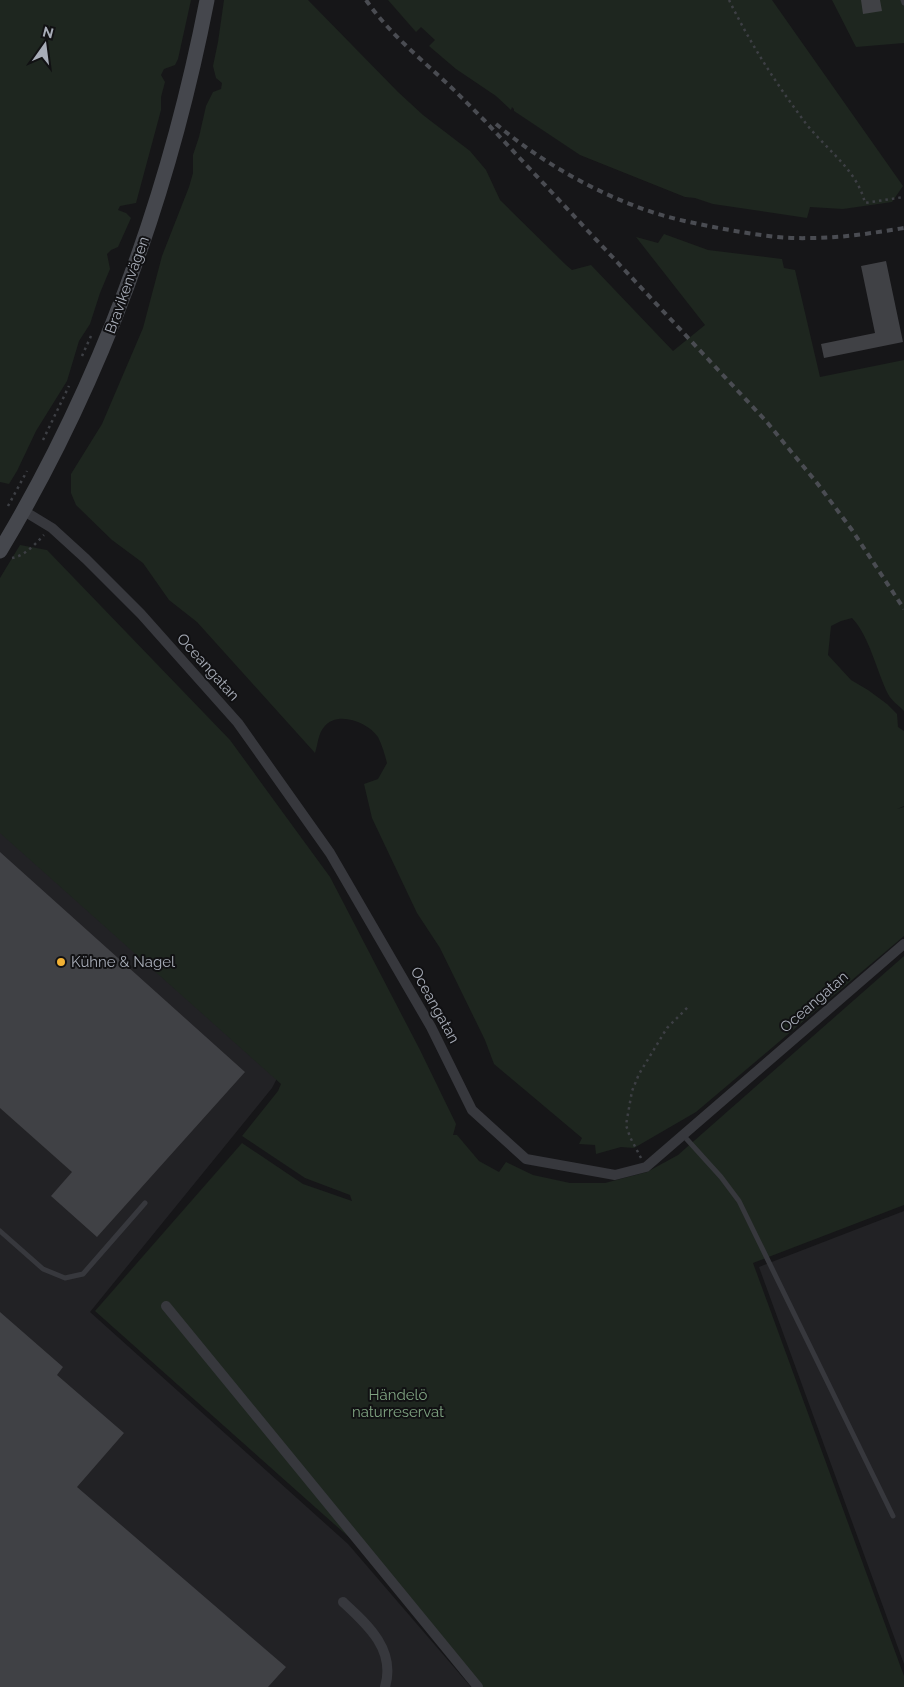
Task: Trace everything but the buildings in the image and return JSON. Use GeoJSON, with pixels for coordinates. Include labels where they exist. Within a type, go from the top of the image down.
{"type":"FeatureCollection","features":[{"type":"Feature","properties":{"kind":"street","name":"Bravikenvägen"},"geometry":{"type":"LineString","coordinates":[[0,551],[24,511],[68,427],[117,316],[166,170],[186,94],[207,0]]}},
{"type":"Feature","properties":{"kind":"street","name":"Oceangatan"},"geometry":{"type":"LineString","coordinates":[[24,511],[52,528],[86,559],[141,614],[238,723],[330,853],[431,1027],[472,1110],[526,1159],[615,1175],[646,1167],[904,944]]}},
{"type":"Feature","properties":{"kind":"street"},"geometry":{"type":"LineString","coordinates":[[166,1306],[478,1687]]}},
{"type":"Feature","properties":{"kind":"street"},"geometry":{"type":"LineString","coordinates":[[343,1602],[371,1628],[382,1645],[388,1665],[385,1687]]}},
{"type":"Feature","properties":{"kind":"lane"},"geometry":{"type":"LineString","coordinates":[[683,1135],[740,1201],[893,1516]]}},
{"type":"Feature","properties":{"kind":"lane"},"geometry":{"type":"LineString","coordinates":[[0,1232],[42,1269],[64,1278],[83,1274],[145,1203]]}},
{"type":"Feature","properties":{"kind":"path"},"geometry":{"type":"LineString","coordinates":[[729,0],[760,57],[779,86],[805,123],[856,180],[865,203],[904,197]]}},
{"type":"Feature","properties":{"kind":"path"},"geometry":{"type":"LineString","coordinates":[[80,361],[91,335]]}},
{"type":"Feature","properties":{"kind":"path"},"geometry":{"type":"LineString","coordinates":[[42,441],[72,378]]}},
{"type":"Feature","properties":{"kind":"path"},"geometry":{"type":"LineString","coordinates":[[5,512],[29,468]]}},
{"type":"Feature","properties":{"kind":"path"},"geometry":{"type":"LineString","coordinates":[[0,551],[12,558],[18,557],[52,528]]}},
{"type":"Feature","properties":{"kind":"path"},"geometry":{"type":"LineString","coordinates":[[646,1167],[630,1137],[626,1125],[632,1091],[639,1074],[667,1028],[688,1007]]}},
{"type":"Feature","properties":{"kind":"shaded area"},"geometry":{"type":"Polygon","coordinates":[[[0,812],[286,1061],[272,1088],[90,1312],[348,1544],[471,1687],[0,1687],[0,812]]]}},
{"type":"Feature","properties":{"kind":"shaded area"},"geometry":{"type":"Polygon","coordinates":[[[904,1211],[904,1664],[759,1267],[904,1211]]]}},
{"type":"Feature","properties":{"kind":"green space"},"geometry":{"type":"Polygon","coordinates":[[[0,0],[191,0],[178,59],[175,65],[164,69],[161,75],[165,82],[161,97],[161,110],[136,203],[120,206],[118,210],[126,213],[131,218],[118,247],[107,254],[110,269],[90,324],[79,341],[67,381],[36,431],[9,484],[0,482],[0,0]]]}},
{"type":"Feature","properties":{"kind":"green space"},"geometry":{"type":"Polygon","coordinates":[[[224,0],[308,0],[398,92],[423,115],[470,151],[486,170],[500,200],[566,265],[572,270],[591,265],[673,351],[705,325],[636,237],[658,243],[664,234],[708,250],[782,259],[784,268],[795,270],[820,377],[904,360],[904,711],[888,694],[868,644],[852,618],[831,626],[828,655],[851,680],[887,704],[897,714],[898,727],[904,731],[904,806],[897,809],[904,807],[904,936],[696,1112],[634,1148],[621,1147],[596,1154],[595,1145],[579,1144],[582,1138],[494,1064],[485,1040],[440,948],[417,913],[372,818],[364,784],[378,779],[387,763],[378,737],[360,723],[352,720],[337,719],[330,722],[322,730],[315,753],[197,622],[169,600],[143,563],[112,540],[76,505],[71,493],[71,474],[102,424],[143,328],[162,256],[193,173],[193,155],[206,106],[213,92],[221,89],[222,83],[216,78],[213,66],[224,0]]]}},
{"type":"Feature","properties":{"kind":"green space"},"geometry":{"type":"Polygon","coordinates":[[[388,0],[772,0],[903,186],[892,202],[843,209],[810,207],[807,218],[713,204],[685,197],[580,155],[514,111],[512,107],[511,110],[496,96],[456,69],[429,46],[435,40],[421,27],[416,32],[388,0]]]}},
{"type":"Feature","properties":{"kind":"green space"},"geometry":{"type":"Polygon","coordinates":[[[832,0],[904,0],[904,43],[856,47],[832,0]]]}},
{"type":"Feature","properties":{"kind":"green space","name":"Händelö naturreservat"},"geometry":{"type":"Polygon","coordinates":[[[20,545],[47,550],[230,740],[330,877],[420,1050],[456,1124],[453,1135],[457,1135],[479,1161],[499,1172],[506,1162],[533,1175],[570,1183],[605,1183],[647,1172],[678,1155],[904,956],[904,1205],[753,1263],[904,1676],[904,1687],[476,1687],[352,1540],[95,1311],[242,1143],[303,1184],[352,1201],[350,1195],[305,1178],[242,1136],[278,1091],[281,1084],[0,833],[0,578],[20,545]]]}},
{"type":"Feature","properties":{"kind":"railway"},"geometry":{"type":"LineString","coordinates":[[366,0],[397,37],[485,121],[766,421],[817,483],[852,530],[904,609]]}},
{"type":"Feature","properties":{"kind":"railway"},"geometry":{"type":"LineString","coordinates":[[496,124],[530,150],[567,174],[606,194],[675,219],[745,233],[788,238],[846,236],[904,228]]}},
{"type":"Feature","properties":{"kind":"place","name":"Kühne & Nagel"},"geometry":{"type":"Point","coordinates":[61,962]}}]}
